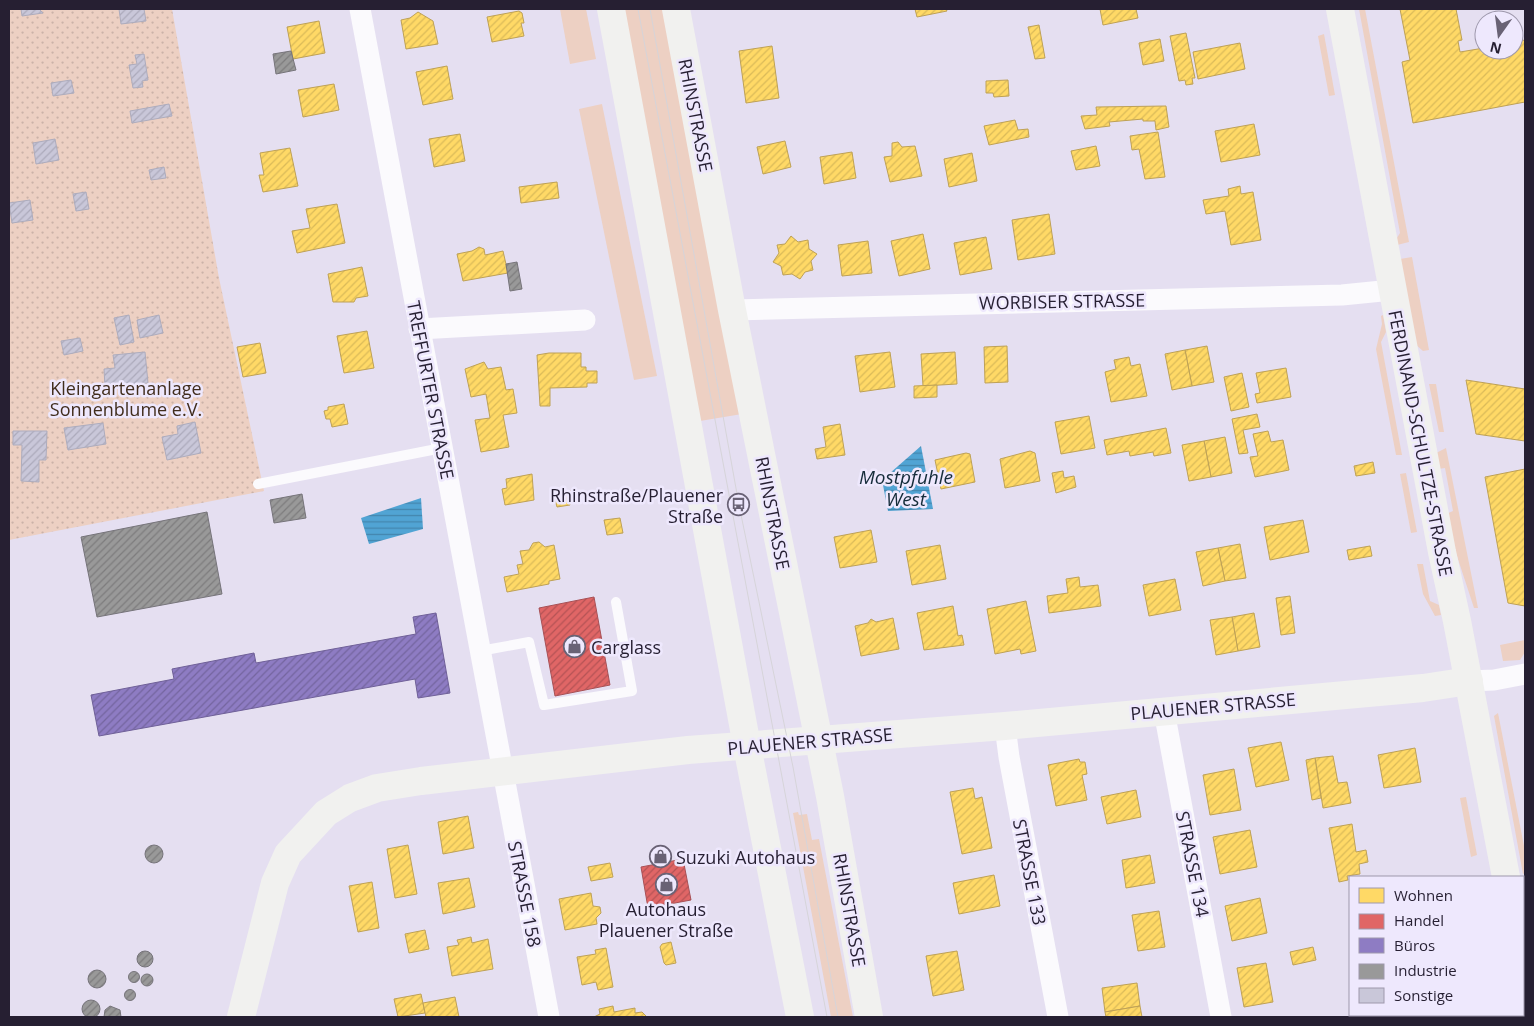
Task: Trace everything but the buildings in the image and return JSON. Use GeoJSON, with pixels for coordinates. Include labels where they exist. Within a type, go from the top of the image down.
{"type":"FeatureCollection","features":[{"type":"Feature","properties":{"kind":"street","name":"TREFFURTER STRASSE"},"geometry":{"type":"LineString","coordinates":[[360,9],[501,771]]}},
{"type":"Feature","properties":{"kind":"street"},"geometry":{"type":"LineString","coordinates":[[611,9],[747,746],[800,1017]]}},
{"type":"Feature","properties":{"kind":"street","name":"RHINSTRASSE"},"geometry":{"type":"LineString","coordinates":[[676,9],[732,310],[819,740],[869,1017]]}},
{"type":"Feature","properties":{"kind":"street","name":"FERDINAND-SCHULTZE-STRASSE"},"geometry":{"type":"LineString","coordinates":[[1340,9],[1445,569],[1469,681],[1506,876]]}},
{"type":"Feature","properties":{"kind":"street","name":"WORBISER STRASSE"},"geometry":{"type":"LineString","coordinates":[[732,310],[1342,295],[1392,290]]}},
{"type":"Feature","properties":{"kind":"street"},"geometry":{"type":"LineString","coordinates":[[419,329],[585,320]]}},
{"type":"Feature","properties":{"kind":"street","name":"PLAUENER STRASSE"},"geometry":{"type":"LineString","coordinates":[[241,1017],[275,883],[288,854],[326,813],[350,798],[376,788],[501,771],[688,750],[1005,726],[1423,688],[1469,681],[1494,680],[1525,674]]}},
{"type":"Feature","properties":{"kind":"street","name":"STRASSE 134"},"geometry":{"type":"LineString","coordinates":[[1164,711],[1221,1017]]}},
{"type":"Feature","properties":{"kind":"street","name":"STRASSE 133"},"geometry":{"type":"LineString","coordinates":[[1005,726],[1008,757],[1058,1017]]}},
{"type":"Feature","properties":{"kind":"street","name":"STRASSE 158"},"geometry":{"type":"LineString","coordinates":[[501,771],[549,1017]]}},
{"type":"Feature","properties":{"kind":"lane"},"geometry":{"type":"LineString","coordinates":[[258,484],[442,448]]}},
{"type":"Feature","properties":{"kind":"lane"},"geometry":{"type":"LineString","coordinates":[[480,651],[529,642],[544,705],[632,691],[616,602]]}},
{"type":"Feature","properties":{"kind":"green space","name":"Kleingartenanlage Sonnenblume e.V."},"geometry":{"type":"Polygon","coordinates":[[[9,9],[172,9],[219,278],[264,491],[9,540],[9,9]]]}},
{"type":"Feature","properties":{"kind":"green space"},"geometry":{"type":"Polygon","coordinates":[[[560,9],[586,9],[596,59],[570,64],[560,9]]]}},
{"type":"Feature","properties":{"kind":"green space"},"geometry":{"type":"Polygon","coordinates":[[[622,9],[664,9],[742,414],[700,421],[622,9]]]}},
{"type":"Feature","properties":{"kind":"green space"},"geometry":{"type":"Polygon","coordinates":[[[1359,9],[1365,9],[1409,242],[1397,245],[1395,241],[1400,233],[1359,9]]]}},
{"type":"Feature","properties":{"kind":"green space"},"geometry":{"type":"Polygon","coordinates":[[[1324,34],[1335,95],[1329,96],[1318,36],[1324,34]]]}},
{"type":"Feature","properties":{"kind":"green space"},"geometry":{"type":"Polygon","coordinates":[[[602,104],[657,376],[634,380],[579,109],[602,104]]]}},
{"type":"Feature","properties":{"kind":"green space"},"geometry":{"type":"Polygon","coordinates":[[[1412,257],[1429,350],[1423,351],[1415,344],[1400,259],[1412,257]]]}},
{"type":"Feature","properties":{"kind":"green space"},"geometry":{"type":"Polygon","coordinates":[[[1383,315],[1386,332],[1381,342],[1402,455],[1396,455],[1376,349],[1382,324],[1381,316],[1383,315]]]}},
{"type":"Feature","properties":{"kind":"green space"},"geometry":{"type":"Polygon","coordinates":[[[1429,384],[1436,384],[1444,432],[1439,432],[1429,384]]]}},
{"type":"Feature","properties":{"kind":"green space"},"geometry":{"type":"Polygon","coordinates":[[[1446,448],[1478,608],[1474,608],[1455,550],[1446,514],[1453,511],[1445,468],[1438,469],[1436,453],[1446,448]]]}},
{"type":"Feature","properties":{"kind":"green space"},"geometry":{"type":"Polygon","coordinates":[[[1406,473],[1417,532],[1411,533],[1400,474],[1406,473]]]}},
{"type":"Feature","properties":{"kind":"green space"},"geometry":{"type":"Polygon","coordinates":[[[1417,564],[1423,564],[1430,601],[1439,605],[1441,615],[1435,616],[1423,594],[1417,564]]]}},
{"type":"Feature","properties":{"kind":"green space"},"geometry":{"type":"Polygon","coordinates":[[[1525,640],[1525,652],[1520,660],[1503,661],[1500,645],[1525,640]]]}},
{"type":"Feature","properties":{"kind":"green space"},"geometry":{"type":"Polygon","coordinates":[[[1498,713],[1525,851],[1525,873],[1523,874],[1494,716],[1498,713]]]}},
{"type":"Feature","properties":{"kind":"green space"},"geometry":{"type":"Polygon","coordinates":[[[1466,797],[1477,855],[1471,857],[1460,798],[1466,797]]]}},
{"type":"Feature","properties":{"kind":"green space"},"geometry":{"type":"Polygon","coordinates":[[[798,812],[799,815],[807,814],[812,840],[819,839],[853,1017],[831,1017],[793,813],[798,812]]]}},
{"type":"Feature","properties":{"kind":"water","name":"Mostpfuhle West"},"geometry":{"type":"Polygon","coordinates":[[[921,446],[933,509],[888,511],[882,480],[921,446]]]}},
{"type":"Feature","properties":{"kind":"water"},"geometry":{"type":"Polygon","coordinates":[[[421,498],[423,529],[369,544],[361,518],[421,498]]]}},
{"type":"Feature","properties":{"kind":"tram line"},"geometry":{"type":"LineString","coordinates":[[638,9],[827,1017]]}},
{"type":"Feature","properties":{"kind":"tram line"},"geometry":{"type":"LineString","coordinates":[[650,9],[739,505],[793,767],[838,1017]]}},
{"type":"Feature","properties":{"kind":"place","name":"Rhinstraße/Plauener Straße"},"geometry":{"type":"Point","coordinates":[739,505]}},
{"type":"Feature","properties":{"kind":"place","name":"Carglass"},"geometry":{"type":"Point","coordinates":[575,647]}},
{"type":"Feature","properties":{"kind":"place","name":"Suzuki Autohaus"},"geometry":{"type":"Point","coordinates":[660,857]}},
{"type":"Feature","properties":{"kind":"place","name":"Autohaus Plauener Straße"},"geometry":{"type":"Point","coordinates":[666,884]}}]}
